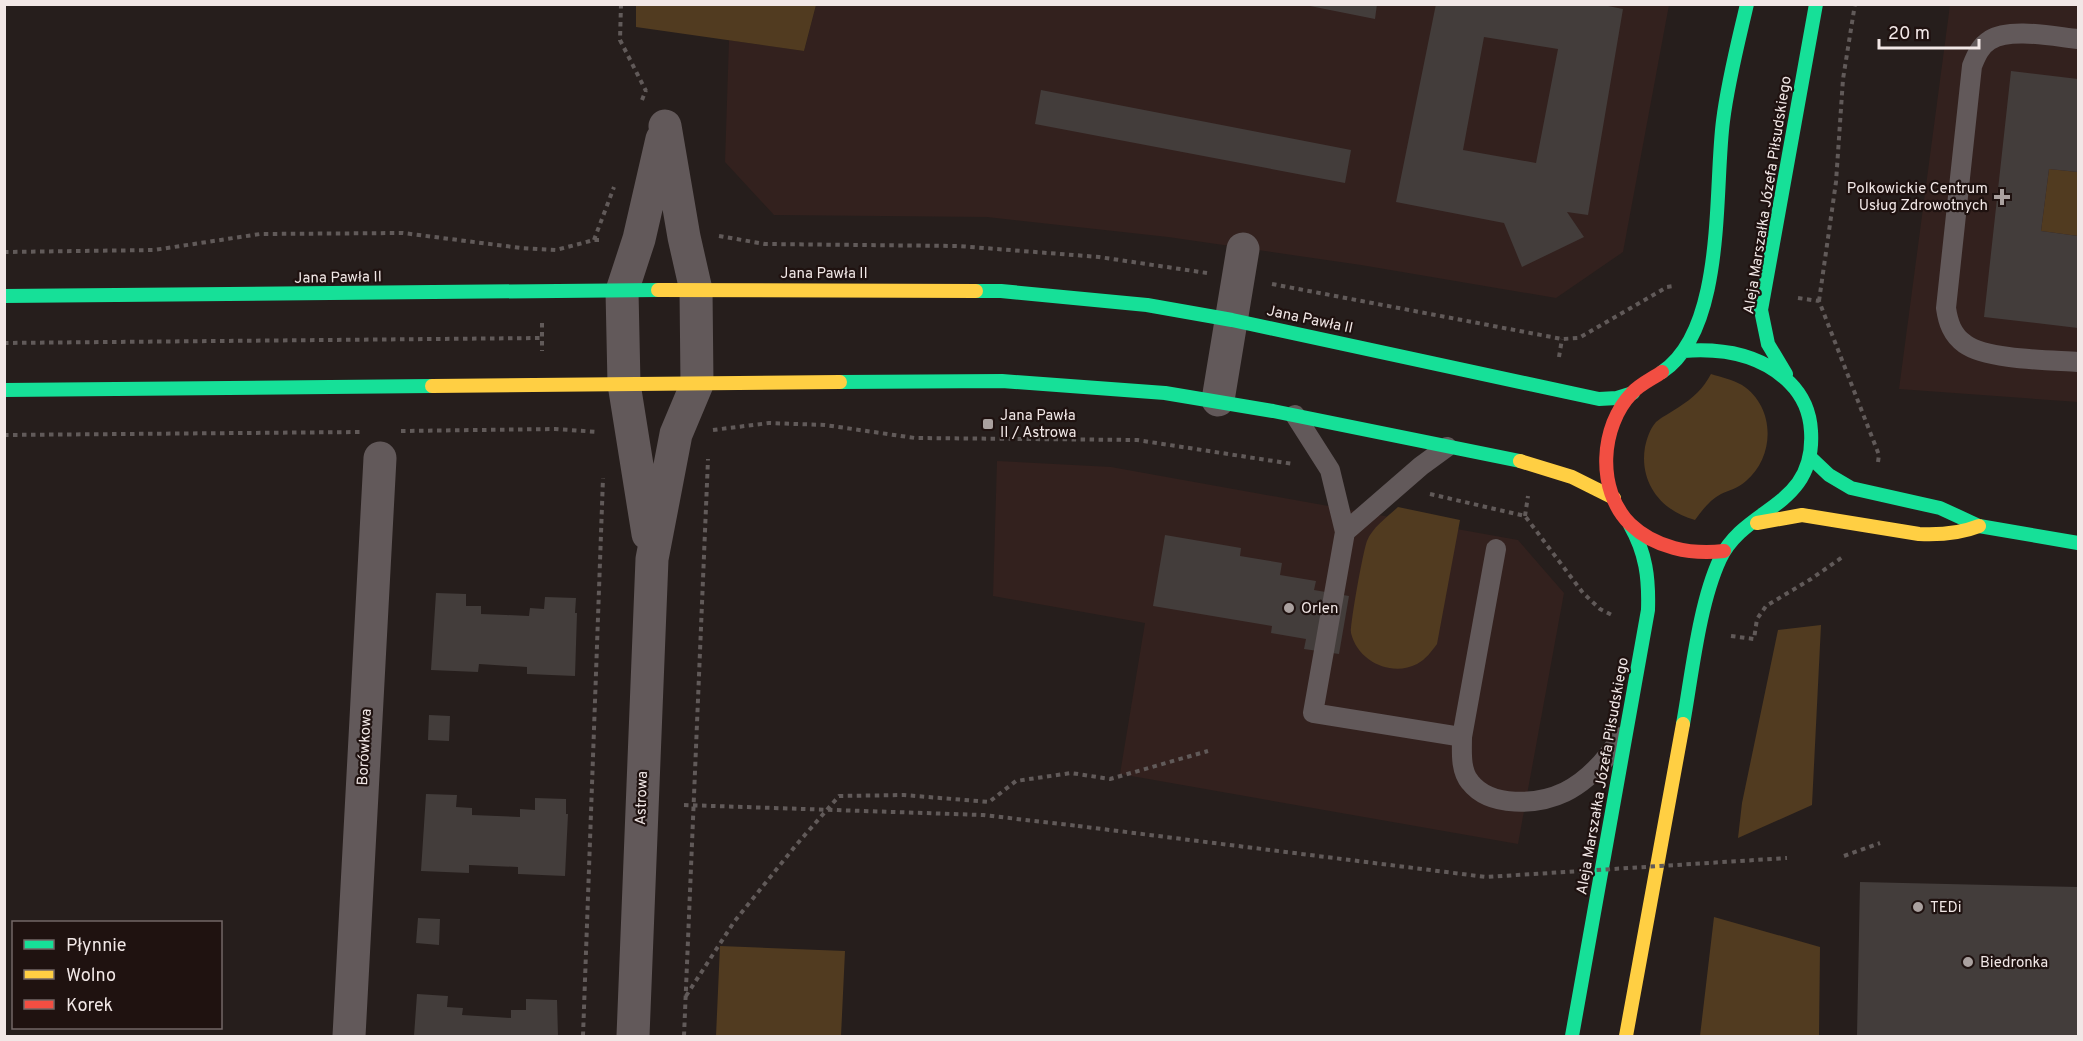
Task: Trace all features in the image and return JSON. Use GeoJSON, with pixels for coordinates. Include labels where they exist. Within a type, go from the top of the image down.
{"type":"FeatureCollection","features":[{"type":"Feature","properties":{"kind":"street"},"geometry":{"type":"LineString","coordinates":[[1724,551],[1702,554],[1673,549],[1660,544],[1630,525],[1609,486],[1606,451],[1614,420],[1633,393],[1669,368],[1684,351],[1700,319],[1708,285],[1719,192],[1725,100],[1747,4]]}},
{"type":"Feature","properties":{"kind":"street","name":"Aleja Marszałka Józefa Piłsudskiego"},"geometry":{"type":"LineString","coordinates":[[1792,383],[1773,358],[1765,341],[1761,310],[1816,4]]}},
{"type":"Feature","properties":{"kind":"street","name":"Astrowa"},"geometry":{"type":"LineString","coordinates":[[633,1036],[652,559],[676,434],[697,384],[696,290],[684,237],[665,126]]}},
{"type":"Feature","properties":{"kind":"street","name":"Astrowa"},"geometry":{"type":"LineString","coordinates":[[652,559],[624,384],[622,291],[639,239],[665,126]]}},
{"type":"Feature","properties":{"kind":"street"},"geometry":{"type":"LineString","coordinates":[[1218,400],[1243,249]]}},
{"type":"Feature","properties":{"kind":"street","name":"Jana Pawła II"},"geometry":{"type":"LineString","coordinates":[[4,296],[696,290],[1001,291],[1148,305],[1232,320],[1599,399],[1617,398],[1633,393]]}},
{"type":"Feature","properties":{"kind":"street"},"geometry":{"type":"LineString","coordinates":[[1626,1036],[1707,598],[1724,551],[1744,527],[1780,503],[1793,490],[1805,471],[1810,457],[1813,432],[1805,402],[1792,383],[1769,365],[1738,352],[1684,351]]}},
{"type":"Feature","properties":{"kind":"street"},"geometry":{"type":"LineString","coordinates":[[4,390],[1002,381],[1079,385],[1218,400],[1447,447],[1535,466],[1577,478],[1598,487],[1614,498]]}},
{"type":"Feature","properties":{"kind":"street"},"geometry":{"type":"LineString","coordinates":[[1810,457],[1818,467],[1837,482],[1851,488],[1940,508],[1979,526],[2079,543]]}},
{"type":"Feature","properties":{"kind":"street","name":"Borówkowa"},"geometry":{"type":"LineString","coordinates":[[349,1036],[380,458]]}},
{"type":"Feature","properties":{"kind":"street"},"geometry":{"type":"LineString","coordinates":[[1744,527],[1772,519],[1802,515],[1919,534],[1953,534],[1966,532],[1979,526]]}},
{"type":"Feature","properties":{"kind":"street","name":"Aleja Marszałka Józefa Piłsudskiego"},"geometry":{"type":"LineString","coordinates":[[1572,1036],[1629,724],[1649,591],[1646,558],[1641,543],[1630,525]]}},
{"type":"Feature","properties":{"kind":"lane"},"geometry":{"type":"LineString","coordinates":[[2079,39],[2019,33],[2002,35],[1991,40],[1978,52],[1972,66],[1946,308],[1948,322],[1953,331],[1963,343],[1978,351],[2079,362]]}},
{"type":"Feature","properties":{"kind":"lane"},"geometry":{"type":"LineString","coordinates":[[1295,416],[1330,470],[1345,532],[1313,713],[1462,737]]}},
{"type":"Feature","properties":{"kind":"lane"},"geometry":{"type":"LineString","coordinates":[[1345,532],[1421,466],[1447,447]]}},
{"type":"Feature","properties":{"kind":"lane"},"geometry":{"type":"LineString","coordinates":[[1496,549],[1462,737],[1462,760],[1469,781],[1487,796],[1507,800],[1536,801],[1565,792],[1592,774],[1613,749],[1629,724]]}},
{"type":"Feature","properties":{"kind":"path"},"geometry":{"type":"LineString","coordinates":[[621,4],[620,40],[665,126]]}},
{"type":"Feature","properties":{"kind":"path"},"geometry":{"type":"LineString","coordinates":[[1819,301],[1836,182],[1843,78],[1855,4]]}},
{"type":"Feature","properties":{"kind":"path"},"geometry":{"type":"LineString","coordinates":[[541,249],[543,430]]}},
{"type":"Feature","properties":{"kind":"path"},"geometry":{"type":"LineString","coordinates":[[1265,282],[1562,339],[1552,389]]}},
{"type":"Feature","properties":{"kind":"path"},"geometry":{"type":"LineString","coordinates":[[4,343],[542,338]]}},
{"type":"Feature","properties":{"kind":"path"},"geometry":{"type":"LineString","coordinates":[[684,1036],[708,454]]}},
{"type":"Feature","properties":{"kind":"path"},"geometry":{"type":"LineString","coordinates":[[1421,492],[1525,516],[1535,466]]}},
{"type":"Feature","properties":{"kind":"path"},"geometry":{"type":"LineString","coordinates":[[584,1036],[603,468]]}},
{"type":"Feature","properties":{"kind":"path"},"geometry":{"type":"LineString","coordinates":[[686,996],[734,922],[839,796],[904,795],[989,802],[1016,781],[1071,773],[1110,779],[1208,751]]}},
{"type":"Feature","properties":{"kind":"path"},"geometry":{"type":"LineString","coordinates":[[684,805],[983,815],[1486,877],[1787,858]]}},
{"type":"Feature","properties":{"kind":"path"},"geometry":{"type":"LineString","coordinates":[[1844,856],[1880,843]]}},
{"type":"Feature","properties":{"kind":"shaded area"},"geometry":{"type":"Polygon","coordinates":[[[636,4],[816,5],[804,51],[636,27],[636,4]]]}},
{"type":"Feature","properties":{"kind":"shaded area"},"geometry":{"type":"Polygon","coordinates":[[[816,5],[1669,5],[1623,252],[1556,298],[1361,265],[1168,237],[987,217],[774,215],[725,162],[729,40],[804,51],[816,5]]]}},
{"type":"Feature","properties":{"kind":"shaded area","name":"Polkowickie Centrum Usług Zdrowotnych"},"geometry":{"type":"Polygon","coordinates":[[[1950,5],[2078,5],[2078,402],[1899,389],[1950,5]]]}},
{"type":"Feature","properties":{"kind":"shaded area"},"geometry":{"type":"Polygon","coordinates":[[[2049,169],[2078,172],[2078,236],[2041,231],[2049,169]]]}},
{"type":"Feature","properties":{"kind":"shaded area"},"geometry":{"type":"Polygon","coordinates":[[[1711,374],[1738,383],[1753,394],[1761,406],[1768,432],[1762,459],[1756,471],[1737,487],[1713,499],[1695,520],[1672,510],[1655,493],[1646,472],[1645,447],[1656,422],[1693,397],[1711,374]]]}},
{"type":"Feature","properties":{"kind":"shaded area"},"geometry":{"type":"Polygon","coordinates":[[[997,461],[1111,467],[1518,540],[1564,593],[1518,844],[1120,774],[1145,623],[993,596],[997,461]]]}},
{"type":"Feature","properties":{"kind":"shaded area"},"geometry":{"type":"Polygon","coordinates":[[[1398,507],[1460,520],[1437,644],[1417,664],[1397,669],[1387,668],[1368,659],[1355,643],[1351,633],[1367,541],[1376,527],[1398,507]]]}},
{"type":"Feature","properties":{"kind":"shaded area"},"geometry":{"type":"Polygon","coordinates":[[[1821,625],[1812,805],[1738,838],[1742,803],[1778,630],[1821,625]]]}},
{"type":"Feature","properties":{"kind":"shaded area"},"geometry":{"type":"Polygon","coordinates":[[[1714,917],[1820,947],[1819,1036],[1700,1036],[1714,917]]]}},
{"type":"Feature","properties":{"kind":"shaded area"},"geometry":{"type":"Polygon","coordinates":[[[720,946],[845,951],[841,1036],[716,1036],[720,946]]]}},
{"type":"Feature","properties":{"kind":"building"},"geometry":{"type":"Polygon","coordinates":[[[1300,4],[1377,4],[1375,19],[1300,4]]]}},
{"type":"Feature","properties":{"kind":"building"},"geometry":{"type":"Polygon","coordinates":[[[1436,4],[1598,4],[1623,9],[1588,215],[1567,212],[1584,237],[1522,267],[1504,223],[1396,202],[1436,4]],[[1484,37],[1463,150],[1536,163],[1558,49],[1484,37]]]}},
{"type":"Feature","properties":{"kind":"building"},"geometry":{"type":"Polygon","coordinates":[[[2011,71],[2078,79],[2078,172],[2049,169],[2041,231],[2078,236],[2078,328],[1984,317],[2011,71]]]}},
{"type":"Feature","properties":{"kind":"building"},"geometry":{"type":"Polygon","coordinates":[[[1041,90],[1351,150],[1345,183],[1035,124],[1041,90]]]}},
{"type":"Feature","properties":{"kind":"building"},"geometry":{"type":"Polygon","coordinates":[[[1165,535],[1241,548],[1240,556],[1282,563],[1280,575],[1316,581],[1314,590],[1349,596],[1339,654],[1304,649],[1306,639],[1271,633],[1272,626],[1153,606],[1165,535]]]}},
{"type":"Feature","properties":{"kind":"building"},"geometry":{"type":"Polygon","coordinates":[[[436,593],[466,594],[466,606],[481,606],[481,614],[529,616],[530,608],[544,609],[545,597],[576,598],[575,676],[527,674],[527,667],[479,664],[478,672],[431,670],[436,593]]]}},
{"type":"Feature","properties":{"kind":"building"},"geometry":{"type":"Polygon","coordinates":[[[429,715],[450,716],[449,741],[428,740],[429,715]]]}},
{"type":"Feature","properties":{"kind":"building"},"geometry":{"type":"Polygon","coordinates":[[[426,794],[457,795],[456,807],[472,808],[472,815],[520,817],[520,809],[535,810],[535,798],[566,799],[566,814],[568,814],[565,876],[518,874],[518,867],[469,865],[469,873],[421,871],[426,794]]]}},
{"type":"Feature","properties":{"kind":"building","name":"Biedronka"},"geometry":{"type":"Polygon","coordinates":[[[1860,882],[2078,887],[2078,1036],[1857,1036],[1860,882]]]}},
{"type":"Feature","properties":{"kind":"building"},"geometry":{"type":"Polygon","coordinates":[[[418,918],[440,919],[439,945],[416,943],[418,918]]]}},
{"type":"Feature","properties":{"kind":"building"},"geometry":{"type":"Polygon","coordinates":[[[417,994],[448,996],[447,1007],[463,1008],[462,1015],[511,1018],[511,1010],[526,1010],[526,999],[557,1000],[558,1036],[414,1036],[417,994]]]}},
{"type":"Feature","properties":{"kind":"traffic: fast"},"geometry":{"type":"LineString","coordinates":[[1662,372],[1683,352],[1697,324],[1707,292],[1717,219],[1723,121],[1730,77],[1747,4]]}},
{"type":"Feature","properties":{"kind":"traffic: fast"},"geometry":{"type":"LineString","coordinates":[[1786,374],[1768,344],[1761,310],[1816,4]]}},
{"type":"Feature","properties":{"kind":"traffic: fast"},"geometry":{"type":"LineString","coordinates":[[4,296],[658,290]]}},
{"type":"Feature","properties":{"kind":"traffic: fast"},"geometry":{"type":"LineString","coordinates":[[976,291],[1001,291],[1147,305],[1232,320],[1599,399],[1617,398],[1633,393]]}},
{"type":"Feature","properties":{"kind":"traffic: fast"},"geometry":{"type":"LineString","coordinates":[[1683,724],[1701,618],[1720,559],[1731,541],[1745,527],[1777,504],[1802,476],[1810,456],[1811,431],[1807,411],[1799,393],[1779,373],[1767,365],[1727,352],[1684,351]]}},
{"type":"Feature","properties":{"kind":"traffic: fast"},"geometry":{"type":"LineString","coordinates":[[840,382],[1002,381],[1165,393],[1273,411],[1520,461]]}},
{"type":"Feature","properties":{"kind":"traffic: fast"},"geometry":{"type":"LineString","coordinates":[[4,390],[432,386]]}},
{"type":"Feature","properties":{"kind":"traffic: fast"},"geometry":{"type":"LineString","coordinates":[[1810,457],[1829,475],[1851,488],[1940,508],[1979,526],[2078,543]]}},
{"type":"Feature","properties":{"kind":"traffic: fast"},"geometry":{"type":"LineString","coordinates":[[1572,1036],[1648,610],[1645,566],[1640,546],[1630,525]]}},
{"type":"Feature","properties":{"kind":"traffic: slow"},"geometry":{"type":"LineString","coordinates":[[658,290],[976,291]]}},
{"type":"Feature","properties":{"kind":"traffic: slow"},"geometry":{"type":"LineString","coordinates":[[432,386],[840,382]]}},
{"type":"Feature","properties":{"kind":"traffic: slow"},"geometry":{"type":"LineString","coordinates":[[1520,461],[1572,477],[1614,498]]}},
{"type":"Feature","properties":{"kind":"traffic: slow"},"geometry":{"type":"LineString","coordinates":[[1757,523],[1802,515],[1919,534],[1942,534],[1979,526]]}},
{"type":"Feature","properties":{"kind":"traffic: slow"},"geometry":{"type":"LineString","coordinates":[[1626,1036],[1683,724]]}},
{"type":"Feature","properties":{"kind":"traffic: jam"},"geometry":{"type":"LineString","coordinates":[[1662,372],[1632,393],[1621,407],[1613,423],[1606,458],[1611,494],[1619,510],[1630,524],[1651,539],[1686,551],[1724,551]]}},
{"type":"Feature","properties":{"kind":"place","name":"Polkowickie Centrum Usług Zdrowotnych"},"geometry":{"type":"Point","coordinates":[2002,197]}},
{"type":"Feature","properties":{"kind":"place","name":"Jana Pawła II / Astrowa"},"geometry":{"type":"Point","coordinates":[988,424]}},
{"type":"Feature","properties":{"kind":"place","name":"Orlen"},"geometry":{"type":"Point","coordinates":[1289,608]}},
{"type":"Feature","properties":{"kind":"place","name":"TEDi"},"geometry":{"type":"Point","coordinates":[1918,907]}},
{"type":"Feature","properties":{"kind":"place","name":"Biedronka"},"geometry":{"type":"Point","coordinates":[1968,962]}}]}
